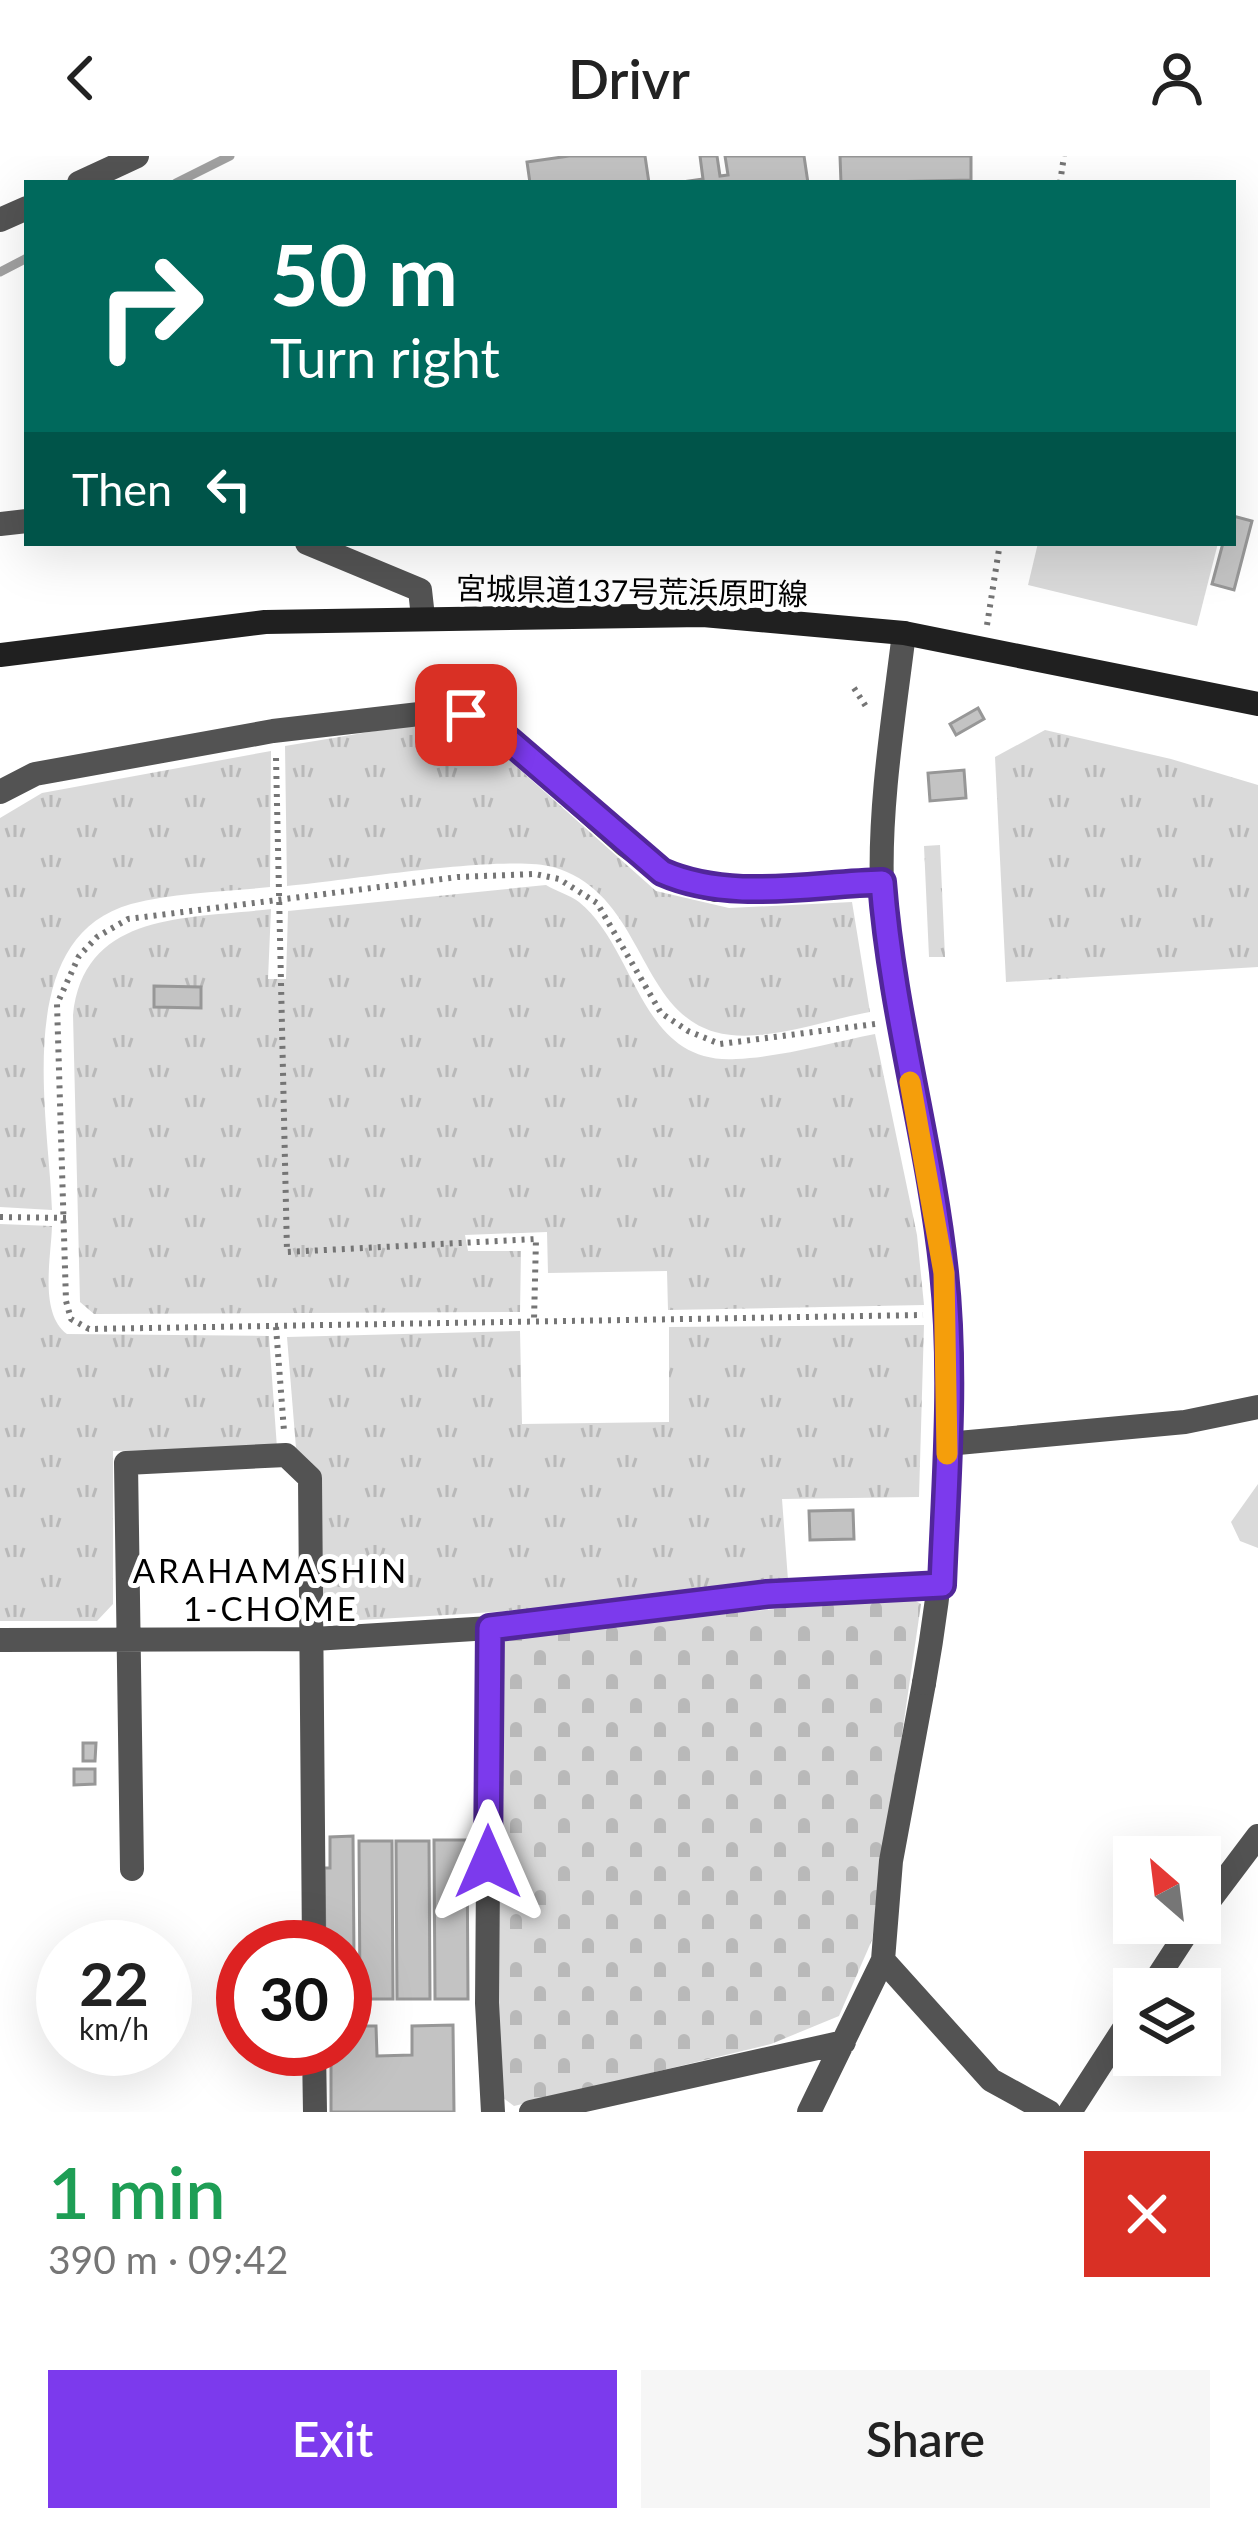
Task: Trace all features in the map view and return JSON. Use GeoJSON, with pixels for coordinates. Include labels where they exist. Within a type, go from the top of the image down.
{"type":"FeatureCollection","features":[{"type":"Feature","properties":{"kind":"main road","name":"宮城県道137号荒浜原町線"},"geometry":{"type":"LineString","coordinates":[[0,655],[265,622],[703,615],[904,633],[1258,704]]}},
{"type":"Feature","properties":{"kind":"street"},"geometry":{"type":"LineString","coordinates":[[85,180],[137,156]]}},
{"type":"Feature","properties":{"kind":"street"},"geometry":{"type":"LineString","coordinates":[[315,546],[420,590],[423,617]]}},
{"type":"Feature","properties":{"kind":"street"},"geometry":{"type":"LineString","coordinates":[[809,2112],[883,1960],[891,1861],[942,1585],[947,1444],[944,1273],[897,1020],[882,882],[904,633]]}},
{"type":"Feature","properties":{"kind":"street"},"geometry":{"type":"LineString","coordinates":[[0,792],[35,774],[273,731],[446,711],[490,724],[626,845],[662,872],[687,883],[716,890],[882,882]]}},
{"type":"Feature","properties":{"kind":"street"},"geometry":{"type":"LineString","coordinates":[[947,1444],[1185,1422],[1258,1407]]}},
{"type":"Feature","properties":{"kind":"street"},"geometry":{"type":"LineString","coordinates":[[132,1869],[126,1463],[286,1455],[310,1478],[314,1920]]}},
{"type":"Feature","properties":{"kind":"street"},"geometry":{"type":"LineString","coordinates":[[0,1640],[314,1639],[490,1628],[767,1594],[942,1585]]}},
{"type":"Feature","properties":{"kind":"street"},"geometry":{"type":"LineString","coordinates":[[490,1628],[487,2003],[493,2112]]}},
{"type":"Feature","properties":{"kind":"street"},"geometry":{"type":"LineString","coordinates":[[1221,1885],[1258,1837]]}},
{"type":"Feature","properties":{"kind":"street"},"geometry":{"type":"LineString","coordinates":[[883,1960],[992,2080],[1049,2112]]}},
{"type":"Feature","properties":{"kind":"street"},"geometry":{"type":"LineString","coordinates":[[532,2112],[844,2042]]}},
{"type":"Feature","properties":{"kind":"street"},"geometry":{"type":"LineString","coordinates":[[1070,2112],[1113,2045]]}},
{"type":"Feature","properties":{"kind":"street"},"geometry":{"type":"LineString","coordinates":[[314,2076],[315,2112]]}},
{"type":"Feature","properties":{"kind":"path"},"geometry":{"type":"LineString","coordinates":[[983,647],[1000,546]]}},
{"type":"Feature","properties":{"kind":"path"},"geometry":{"type":"LineString","coordinates":[[276,747],[287,1252],[536,1239],[534,1320]]}},
{"type":"Feature","properties":{"kind":"path"},"geometry":{"type":"LineString","coordinates":[[879,1023],[721,1044],[688,1031],[662,1012],[597,903],[559,879],[535,874],[279,897],[128,920],[97,937],[79,956],[57,1004],[66,1301],[71,1319],[88,1329],[927,1315],[928,1336]]}},
{"type":"Feature","properties":{"kind":"path"},"geometry":{"type":"LineString","coordinates":[[876,1003],[884,1045]]}},
{"type":"Feature","properties":{"kind":"path"},"geometry":{"type":"LineString","coordinates":[[0,1217],[66,1218]]}},
{"type":"Feature","properties":{"kind":"path"},"geometry":{"type":"LineString","coordinates":[[276,1327],[285,1442]]}},
{"type":"Feature","properties":{"kind":"green space"},"geometry":{"type":"Polygon","coordinates":[[[1037,546],[1217,546],[1197,626],[1028,585],[1037,546]]]}},
{"type":"Feature","properties":{"kind":"green space"},"geometry":{"type":"Polygon","coordinates":[[[417,724],[477,736],[500,752],[656,891],[729,908],[852,902],[870,1012],[772,1033],[715,1032],[689,1020],[670,1001],[606,901],[583,881],[553,867],[463,866],[287,886],[285,746],[417,724]]]}},
{"type":"Feature","properties":{"kind":"green space"},"geometry":{"type":"Polygon","coordinates":[[[1045,730],[1258,785],[1258,967],[1006,982],[995,757],[1045,730]]]}},
{"type":"Feature","properties":{"kind":"green space"},"geometry":{"type":"Polygon","coordinates":[[[271,751],[270,887],[131,904],[93,923],[67,953],[52,991],[45,1034],[52,1210],[0,1207],[0,818],[42,793],[271,751]]]}},
{"type":"Feature","properties":{"kind":"green space"},"geometry":{"type":"Polygon","coordinates":[[[940,845],[945,957],[929,957],[924,846],[940,845]]]}},
{"type":"Feature","properties":{"kind":"green space"},"geometry":{"type":"Polygon","coordinates":[[[546,885],[579,902],[599,923],[659,1025],[679,1044],[704,1056],[770,1056],[875,1034],[917,1235],[924,1305],[668,1310],[667,1271],[548,1273],[547,1232],[465,1235],[468,1251],[521,1251],[520,1312],[94,1314],[80,1302],[73,1015],[81,981],[97,956],[119,938],[146,926],[271,909],[268,979],[286,979],[288,911],[546,885]],[[155,987],[155,1007],[201,1007],[201,987],[155,987]]]}},
{"type":"Feature","properties":{"kind":"green space"},"geometry":{"type":"Polygon","coordinates":[[[0,1224],[52,1226],[50,1299],[58,1325],[67,1334],[269,1336],[277,1448],[113,1451],[113,1604],[97,1621],[0,1621],[0,1224]]]}},
{"type":"Feature","properties":{"kind":"green space"},"geometry":{"type":"Polygon","coordinates":[[[924,1325],[919,1497],[782,1499],[788,1580],[620,1601],[396,1618],[340,1621],[321,1606],[320,1471],[296,1448],[287,1337],[520,1331],[522,1424],[669,1422],[669,1327],[924,1325]]]}},
{"type":"Feature","properties":{"kind":"green space"},"geometry":{"type":"Polygon","coordinates":[[[1258,1484],[1258,1548],[1240,1541],[1231,1522],[1258,1484]]]}},
{"type":"Feature","properties":{"kind":"green space"},"geometry":{"type":"Polygon","coordinates":[[[907,1596],[921,1604],[872,1940],[839,2016],[771,2044],[514,2106],[495,2092],[496,1651],[509,1635],[907,1596]]]}},
{"type":"Feature","properties":{"kind":"building"},"geometry":{"type":"Polygon","coordinates":[[[569,156],[645,156],[649,180],[530,180],[527,162],[569,156]]]}},
{"type":"Feature","properties":{"kind":"building"},"geometry":{"type":"Polygon","coordinates":[[[700,156],[717,156],[720,176],[728,175],[725,156],[804,156],[808,180],[696,180],[703,179],[700,156]]]}},
{"type":"Feature","properties":{"kind":"building"},"geometry":{"type":"Polygon","coordinates":[[[840,156],[971,156],[971,180],[841,180],[840,156]]]}},
{"type":"Feature","properties":{"kind":"building"},"geometry":{"type":"Polygon","coordinates":[[[1236,517],[1252,521],[1234,590],[1212,584],[1222,546],[1236,546],[1236,517]]]}},
{"type":"Feature","properties":{"kind":"building"},"geometry":{"type":"Polygon","coordinates":[[[978,708],[984,719],[956,735],[950,724],[978,708]]]}},
{"type":"Feature","properties":{"kind":"building"},"geometry":{"type":"Polygon","coordinates":[[[964,770],[966,798],[930,801],[928,773],[964,770]]]}},
{"type":"Feature","properties":{"kind":"building"},"geometry":{"type":"Polygon","coordinates":[[[154,986],[201,987],[201,1008],[154,1007],[154,986]]]}},
{"type":"Feature","properties":{"kind":"building"},"geometry":{"type":"Polygon","coordinates":[[[853,1510],[854,1539],[810,1540],[809,1511],[853,1510]]]}},
{"type":"Feature","properties":{"kind":"building"},"geometry":{"type":"Polygon","coordinates":[[[83,1743],[96,1743],[95,1761],[83,1761],[83,1743]]]}},
{"type":"Feature","properties":{"kind":"building"},"geometry":{"type":"Polygon","coordinates":[[[74,1769],[95,1769],[95,1784],[74,1785],[74,1769]]]}},
{"type":"Feature","properties":{"kind":"building"},"geometry":{"type":"Polygon","coordinates":[[[353,1836],[354,1920],[325,1920],[324,1868],[330,1868],[330,1837],[353,1836]]]}},
{"type":"Feature","properties":{"kind":"building"},"geometry":{"type":"Polygon","coordinates":[[[434,1840],[467,1840],[468,1999],[435,1999],[434,1840]]]}},
{"type":"Feature","properties":{"kind":"building"},"geometry":{"type":"Polygon","coordinates":[[[359,1841],[392,1841],[393,1999],[372,1999],[372,1920],[360,1920],[359,1841]]]}},
{"type":"Feature","properties":{"kind":"building"},"geometry":{"type":"Polygon","coordinates":[[[396,1841],[429,1841],[430,1999],[397,1999],[396,1841]]]}},
{"type":"Feature","properties":{"kind":"building"},"geometry":{"type":"Polygon","coordinates":[[[453,2025],[454,2112],[331,2112],[331,2076],[372,2076],[372,2026],[376,2026],[377,2056],[412,2055],[412,2026],[453,2025]]]}},
{"type":"Feature","properties":{"kind":"waterway"},"geometry":{"type":"LineString","coordinates":[[182,180],[230,156]]}},
{"type":"Feature","properties":{"kind":"waterway"},"geometry":{"type":"LineString","coordinates":[[0,272],[24,260]]}},
{"type":"Feature","properties":{"kind":"slow traffic"},"geometry":{"type":"LineString","coordinates":[[910,1082],[944,1273],[947,1454]]}},
{"type":"Feature","properties":{"kind":"district","name":"ARAHAMASHIN 1-CHOME"},"geometry":{"type":"Point","coordinates":[271,1589]}},
{"type":"Feature","properties":{"kind":"route"},"geometry":{"type":"LineString","coordinates":[[466,715],[490,724],[626,845],[662,872],[687,883],[716,890],[882,882],[897,1020],[944,1273],[948,1397],[942,1585],[767,1594],[490,1628],[488,1862]]}}]}
